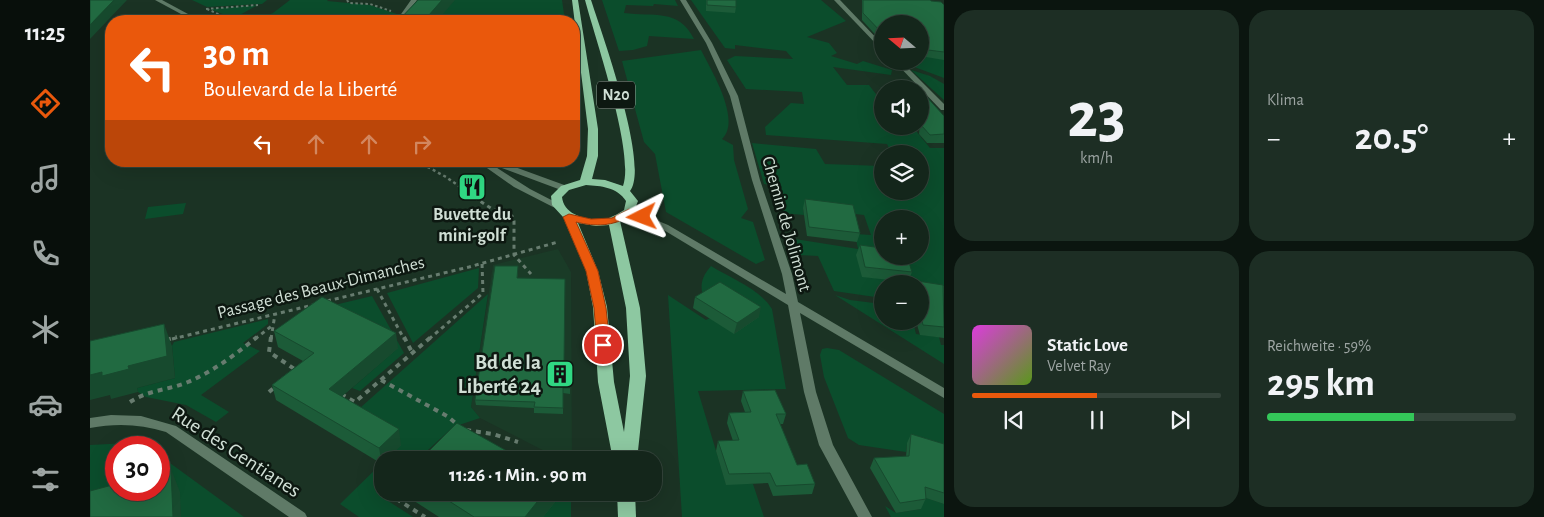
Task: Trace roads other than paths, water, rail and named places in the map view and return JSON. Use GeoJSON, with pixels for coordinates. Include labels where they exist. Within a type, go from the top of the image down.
{"type":"FeatureCollection","features":[{"type":"Feature","properties":{"kind":"main road","name":"N20"},"geometry":{"type":"LineString","coordinates":[[575,0],[577,15]]}},
{"type":"Feature","properties":{"kind":"main road","name":"N20"},"geometry":{"type":"LineString","coordinates":[[588,0],[626,131],[631,169],[629,185],[624,191],[632,201],[632,207],[629,212]]}},
{"type":"Feature","properties":{"kind":"main road","name":"N20"},"geometry":{"type":"LineString","coordinates":[[580,36],[594,148],[591,166],[585,182]]}},
{"type":"Feature","properties":{"kind":"main road"},"geometry":{"type":"LineString","coordinates":[[624,191],[607,184],[585,182],[564,188],[556,199],[556,206],[569,217],[591,223],[614,220],[629,212]]}},
{"type":"Feature","properties":{"kind":"main road"},"geometry":{"type":"LineString","coordinates":[[569,217],[592,271],[600,308],[606,382],[619,451]]}},
{"type":"Feature","properties":{"kind":"main road"},"geometry":{"type":"LineString","coordinates":[[614,220],[633,308],[638,376],[630,451]]}},
{"type":"Feature","properties":{"kind":"main road"},"geometry":{"type":"LineString","coordinates":[[626,501],[627,517]]}},
{"type":"Feature","properties":{"kind":"street"},"geometry":{"type":"LineString","coordinates":[[158,0],[187,15]]}},
{"type":"Feature","properties":{"kind":"street"},"geometry":{"type":"LineString","coordinates":[[403,15],[414,0]]}},
{"type":"Feature","properties":{"kind":"street","name":"Chemin de Jolimont"},"geometry":{"type":"LineString","coordinates":[[683,0],[709,43],[734,96],[756,180],[787,274],[810,392],[826,445],[865,517]]}},
{"type":"Feature","properties":{"kind":"street"},"geometry":{"type":"LineString","coordinates":[[837,0],[874,39]]}},
{"type":"Feature","properties":{"kind":"street"},"geometry":{"type":"LineString","coordinates":[[906,70],[944,108]]}},
{"type":"Feature","properties":{"kind":"street"},"geometry":{"type":"LineString","coordinates":[[490,167],[517,186],[556,206]]}},
{"type":"Feature","properties":{"kind":"street"},"geometry":{"type":"LineString","coordinates":[[506,167],[564,188]]}},
{"type":"Feature","properties":{"kind":"street"},"geometry":{"type":"LineString","coordinates":[[629,212],[665,227],[944,394]]}},
{"type":"Feature","properties":{"kind":"street","name":"Rue des Gentianes"},"geometry":{"type":"LineString","coordinates":[[90,423],[104,420],[134,420],[151,422],[171,429],[300,517]]}},
{"type":"Feature","properties":{"kind":"place","name":"Buvette du mini-golf"},"geometry":{"type":"Point","coordinates":[472,187]}},
{"type":"Feature","properties":{"kind":"place","name":"Bd de la Liberté 24"},"geometry":{"type":"Point","coordinates":[560,374]}}]}
